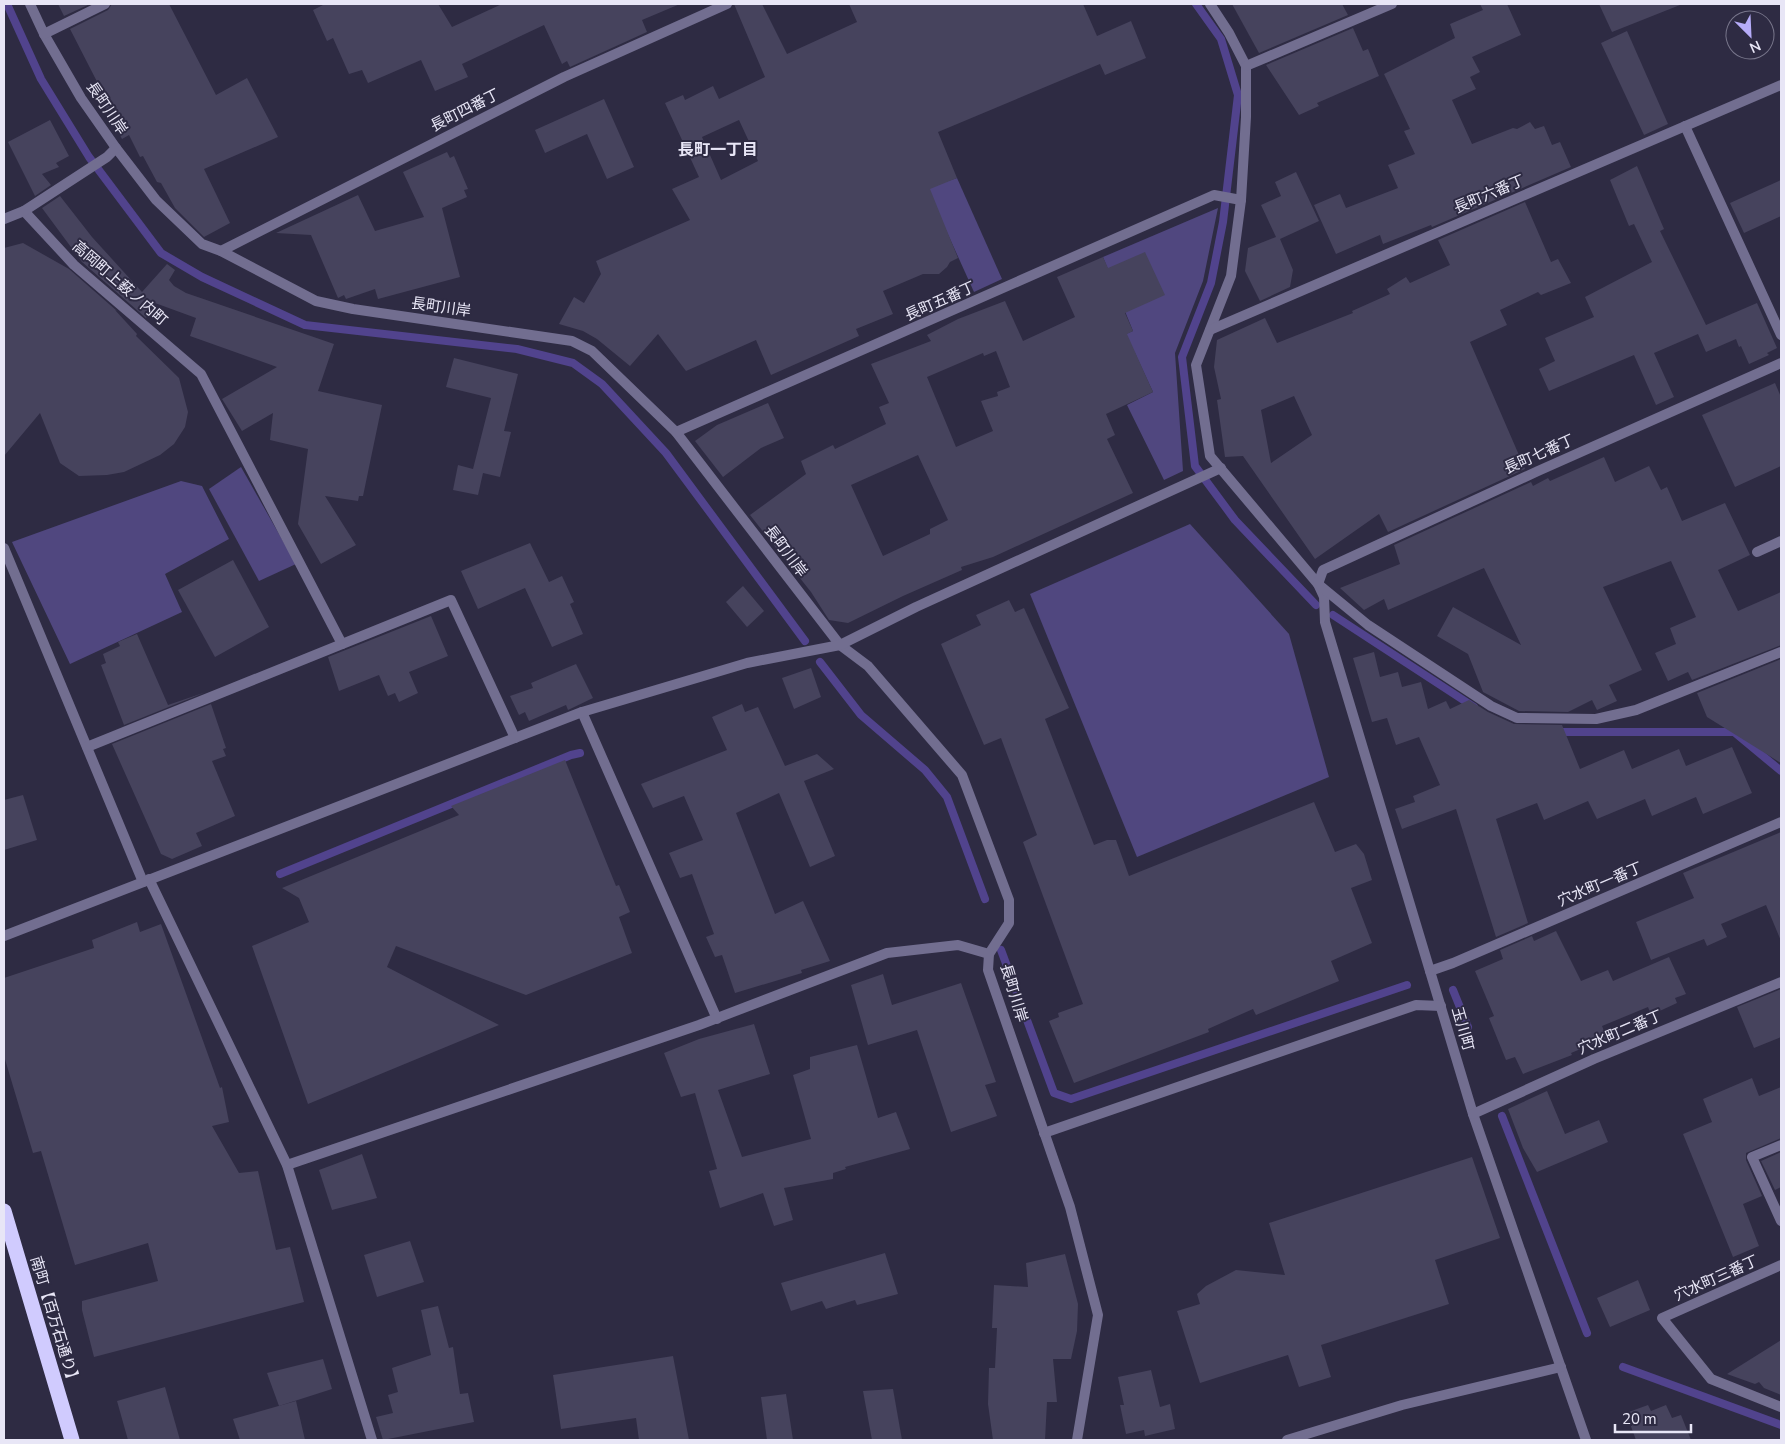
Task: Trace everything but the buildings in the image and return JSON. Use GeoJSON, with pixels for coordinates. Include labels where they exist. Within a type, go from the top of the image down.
{"type":"FeatureCollection","features":[{"type":"Feature","properties":{"kind":"highway","name":"南町【百万石通り】"},"geometry":{"type":"LineString","coordinates":[[4,1211],[72,1440]]}},
{"type":"Feature","properties":{"kind":"street","name":"長町川岸"},"geometry":{"type":"LineString","coordinates":[[30,4],[44,34],[81,98],[116,148],[156,200],[202,244],[316,301],[361,311],[572,341],[592,351],[676,432],[840,645],[868,666],[962,775],[1009,900],[1009,923],[989,954],[988,970],[1022,1054],[1044,1133],[1070,1207],[1098,1316],[1077,1440]]}},
{"type":"Feature","properties":{"kind":"street"},"geometry":{"type":"LineString","coordinates":[[44,34],[105,4]]}},
{"type":"Feature","properties":{"kind":"street","name":"長町四番丁"},"geometry":{"type":"LineString","coordinates":[[221,252],[564,77],[727,4]]}},
{"type":"Feature","properties":{"kind":"street"},"geometry":{"type":"LineString","coordinates":[[1210,4],[1229,33],[1246,66],[1246,117],[1241,200],[1231,276],[1196,365],[1210,456],[1318,584],[1368,624],[1491,706],[1517,718],[1596,719],[1636,710],[1781,652]]}},
{"type":"Feature","properties":{"kind":"street"},"geometry":{"type":"LineString","coordinates":[[1246,66],[1392,4]]}},
{"type":"Feature","properties":{"kind":"street","name":"長町六番丁"},"geometry":{"type":"LineString","coordinates":[[1210,330],[1781,85]]}},
{"type":"Feature","properties":{"kind":"street"},"geometry":{"type":"LineString","coordinates":[[1686,126],[1781,335]]}},
{"type":"Feature","properties":{"kind":"street"},"geometry":{"type":"LineString","coordinates":[[4,219],[24,211],[107,157],[116,148]]}},
{"type":"Feature","properties":{"kind":"street","name":"長町五番丁"},"geometry":{"type":"LineString","coordinates":[[676,432],[1214,195],[1241,200]]}},
{"type":"Feature","properties":{"kind":"street","name":"高岡町上薮ノ内町"},"geometry":{"type":"LineString","coordinates":[[24,211],[74,265],[201,374],[342,644]]}},
{"type":"Feature","properties":{"kind":"street","name":"長町七番丁"},"geometry":{"type":"LineString","coordinates":[[1318,584],[1322,570],[1781,362]]}},
{"type":"Feature","properties":{"kind":"street"},"geometry":{"type":"LineString","coordinates":[[4,936],[582,712],[747,663],[840,645],[916,606],[1221,468]]}},
{"type":"Feature","properties":{"kind":"street"},"geometry":{"type":"LineString","coordinates":[[1757,552],[1781,541]]}},
{"type":"Feature","properties":{"kind":"street"},"geometry":{"type":"LineString","coordinates":[[4,548],[87,748],[146,881],[287,1165],[372,1440]]}},
{"type":"Feature","properties":{"kind":"street","name":"玉川町"},"geometry":{"type":"LineString","coordinates":[[1318,584],[1324,597],[1325,622],[1473,1114],[1586,1440]]}},
{"type":"Feature","properties":{"kind":"street"},"geometry":{"type":"LineString","coordinates":[[87,748],[451,600],[515,738]]}},
{"type":"Feature","properties":{"kind":"street"},"geometry":{"type":"LineString","coordinates":[[582,712],[717,1019]]}},
{"type":"Feature","properties":{"kind":"street","name":"穴水町一番丁"},"geometry":{"type":"LineString","coordinates":[[1430,971],[1453,963],[1781,822]]}},
{"type":"Feature","properties":{"kind":"street"},"geometry":{"type":"LineString","coordinates":[[287,1165],[717,1019],[887,953],[958,945],[989,954]]}},
{"type":"Feature","properties":{"kind":"street","name":"穴水町二番丁"},"geometry":{"type":"LineString","coordinates":[[1473,1114],[1594,1059],[1781,982]]}},
{"type":"Feature","properties":{"kind":"street"},"geometry":{"type":"LineString","coordinates":[[1044,1133],[1416,1004],[1441,1006]]}},
{"type":"Feature","properties":{"kind":"street"},"geometry":{"type":"LineString","coordinates":[[1781,1145],[1752,1157],[1781,1221]]}},
{"type":"Feature","properties":{"kind":"street","name":"穴水町三番丁"},"geometry":{"type":"LineString","coordinates":[[1781,1265],[1662,1318],[1711,1379],[1781,1407]]}},
{"type":"Feature","properties":{"kind":"street"},"geometry":{"type":"LineString","coordinates":[[1287,1440],[1402,1405],[1560,1367]]}},
{"type":"Feature","properties":{"kind":"shaded area"},"geometry":{"type":"Polygon","coordinates":[[[957,178],[1002,279],[974,292],[927,188],[957,178]]]}},
{"type":"Feature","properties":{"kind":"shaded area"},"geometry":{"type":"Polygon","coordinates":[[[1218,208],[1203,281],[1175,353],[1183,471],[1164,480],[1127,405],[1153,392],[1135,353],[1100,345],[1133,331],[1103,257],[1218,208]]]}},
{"type":"Feature","properties":{"kind":"shaded area"},"geometry":{"type":"Polygon","coordinates":[[[241,467],[296,564],[259,581],[209,489],[241,467]]]}},
{"type":"Feature","properties":{"kind":"shaded area"},"geometry":{"type":"Polygon","coordinates":[[[181,481],[202,486],[229,539],[165,574],[182,612],[70,664],[12,542],[181,481]]]}},
{"type":"Feature","properties":{"kind":"shaded area"},"geometry":{"type":"Polygon","coordinates":[[[1190,524],[1289,634],[1329,777],[1137,857],[1030,594],[1190,524]]]}},
{"type":"Feature","properties":{"kind":"waterway"},"geometry":{"type":"LineString","coordinates":[[7,4],[41,79],[89,157],[161,253],[202,277],[305,325],[517,349],[573,363],[602,384],[666,453],[805,641]]}},
{"type":"Feature","properties":{"kind":"waterway"},"geometry":{"type":"LineString","coordinates":[[1196,4],[1221,39],[1238,95],[1223,222],[1211,283],[1182,357],[1195,466],[1235,520],[1316,605]]}},
{"type":"Feature","properties":{"kind":"waterway"},"geometry":{"type":"LineString","coordinates":[[1333,615],[1474,707]]}},
{"type":"Feature","properties":{"kind":"waterway"},"geometry":{"type":"LineString","coordinates":[[820,662],[861,715],[925,770],[947,797],[985,899]]}},
{"type":"Feature","properties":{"kind":"waterway"},"geometry":{"type":"LineString","coordinates":[[1554,732],[1734,732],[1781,771]]}},
{"type":"Feature","properties":{"kind":"waterway"},"geometry":{"type":"LineString","coordinates":[[280,874],[571,755],[580,753]]}},
{"type":"Feature","properties":{"kind":"waterway"},"geometry":{"type":"LineString","coordinates":[[1001,950],[1054,1093],[1071,1099],[1407,985]]}},
{"type":"Feature","properties":{"kind":"waterway"},"geometry":{"type":"LineString","coordinates":[[1453,990],[1468,1027]]}},
{"type":"Feature","properties":{"kind":"waterway"},"geometry":{"type":"LineString","coordinates":[[1502,1116],[1587,1333]]}},
{"type":"Feature","properties":{"kind":"waterway"},"geometry":{"type":"LineString","coordinates":[[1623,1367],[1781,1425]]}},
{"type":"Feature","properties":{"kind":"district","name":"長町一丁目"},"geometry":{"type":"Point","coordinates":[718,150]}}]}
